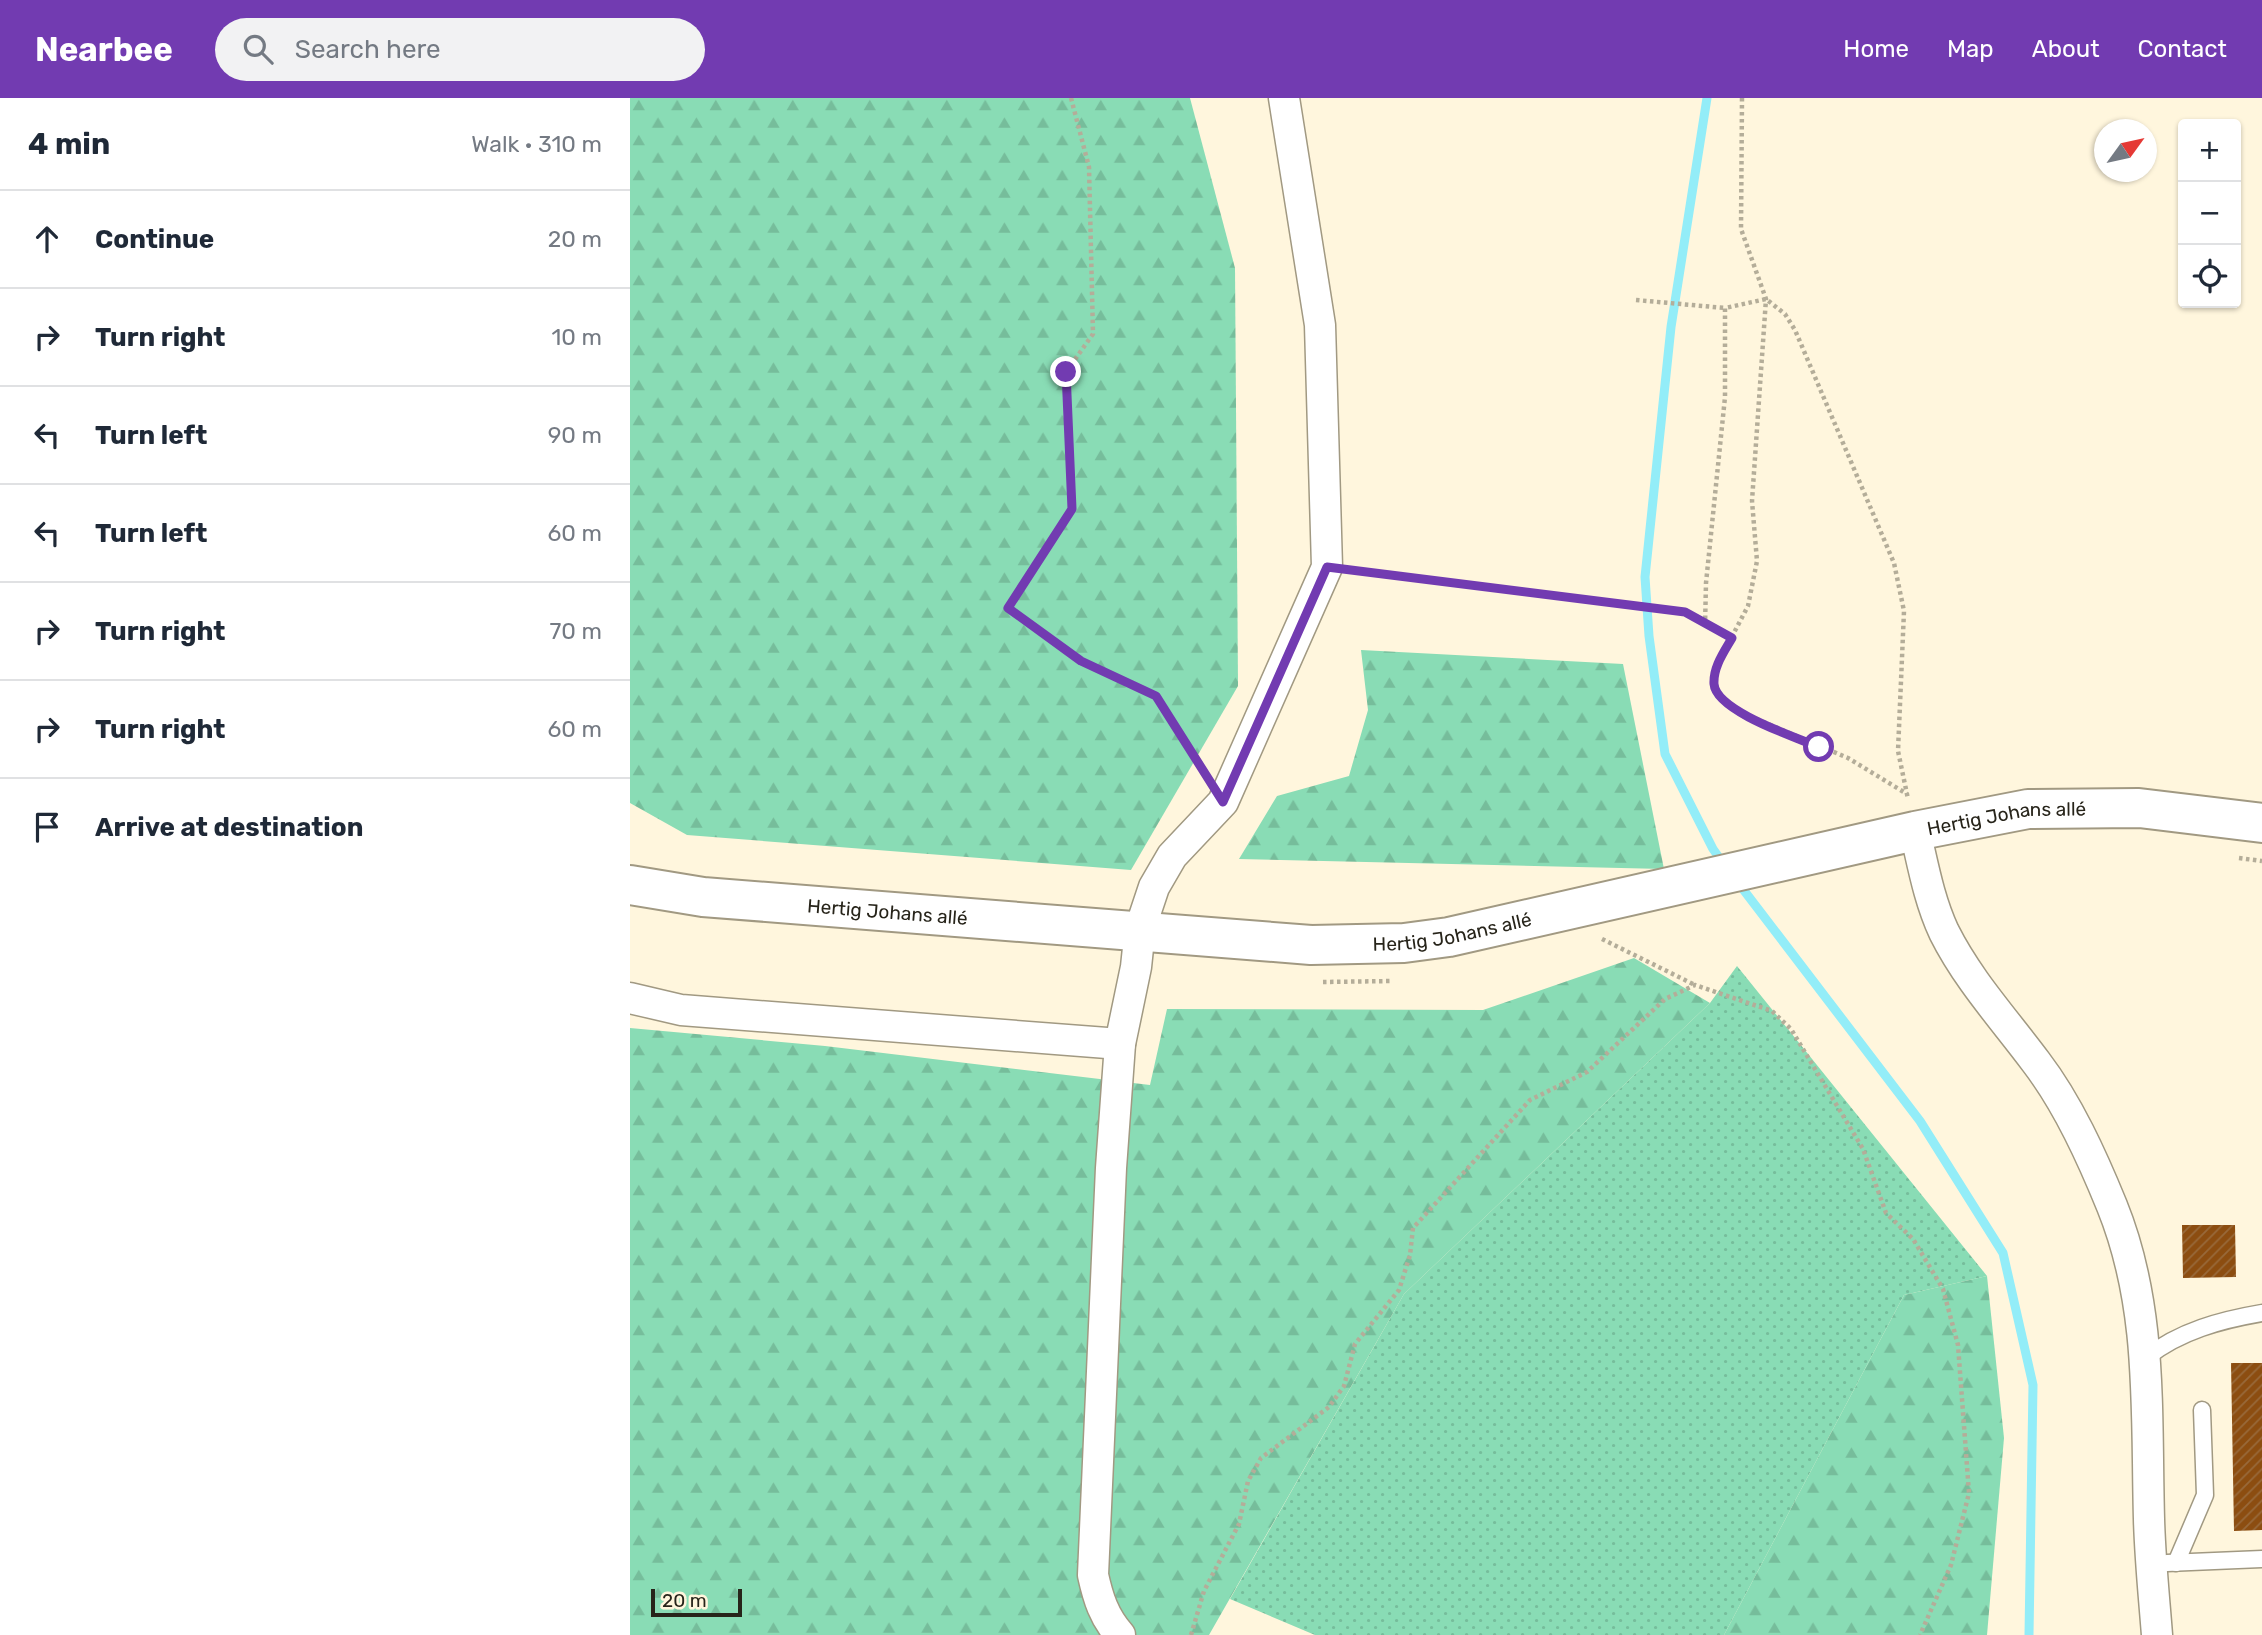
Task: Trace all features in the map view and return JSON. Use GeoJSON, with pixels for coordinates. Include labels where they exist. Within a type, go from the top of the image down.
{"type":"FeatureCollection","features":[{"type":"Feature","properties":{"kind":"street"},"geometry":{"type":"LineString","coordinates":[[1106,1631],[1093,1575],[1110,1182],[1120,1044],[1136,967],[1140,929],[1154,887],[1172,856],[1223,802],[1327,567],[1320,325],[1284,98]]}},
{"type":"Feature","properties":{"kind":"street","name":"Hertig Johans allé"},"geometry":{"type":"LineString","coordinates":[[630,885],[703,897],[1140,929],[1311,945],[1405,943],[1449,937],[1802,856],[2028,808],[2139,808],[2262,823]]}},
{"type":"Feature","properties":{"kind":"street"},"geometry":{"type":"LineString","coordinates":[[1915,831],[1930,895],[1944,932],[1964,967],[2037,1064],[2079,1135],[2129,1249],[2147,1357],[2163,1563],[2157,1635]]}},
{"type":"Feature","properties":{"kind":"street"},"geometry":{"type":"LineString","coordinates":[[630,998],[681,1010],[1120,1044]]}},
{"type":"Feature","properties":{"kind":"lane"},"geometry":{"type":"LineString","coordinates":[[2147,1357],[2174,1338],[2226,1319],[2262,1312]]}},
{"type":"Feature","properties":{"kind":"lane"},"geometry":{"type":"LineString","coordinates":[[2163,1563],[2205,1495],[2202,1410]]}},
{"type":"Feature","properties":{"kind":"lane"},"geometry":{"type":"LineString","coordinates":[[2163,1563],[2262,1559]]}},
{"type":"Feature","properties":{"kind":"path"},"geometry":{"type":"LineString","coordinates":[[1070,98],[1089,167],[1093,334],[1066,372],[1072,509],[1008,608],[1081,661],[1156,696],[1223,802]]}},
{"type":"Feature","properties":{"kind":"path"},"geometry":{"type":"LineString","coordinates":[[1742,98],[1741,229],[1766,299],[1752,501],[1757,561],[1748,606],[1716,667],[1714,685],[1720,698],[1733,709],[1848,758],[1907,794]]}},
{"type":"Feature","properties":{"kind":"path"},"geometry":{"type":"LineString","coordinates":[[1636,300],[1725,309],[1766,299]]}},
{"type":"Feature","properties":{"kind":"path"},"geometry":{"type":"LineString","coordinates":[[1766,299],[1785,314],[1795,330],[1894,563],[1904,611],[1898,751],[1915,831]]}},
{"type":"Feature","properties":{"kind":"path"},"geometry":{"type":"LineString","coordinates":[[1705,626],[1706,583],[1725,397],[1725,309]]}},
{"type":"Feature","properties":{"kind":"path"},"geometry":{"type":"LineString","coordinates":[[1327,567],[1685,612],[1705,626],[1732,638]]}},
{"type":"Feature","properties":{"kind":"path"},"geometry":{"type":"LineString","coordinates":[[2237,858],[2262,861]]}},
{"type":"Feature","properties":{"kind":"path"},"geometry":{"type":"LineString","coordinates":[[1602,939],[1695,985],[1772,1011],[1791,1029],[1863,1149],[1886,1213],[1913,1239],[1943,1289],[1958,1346],[1969,1493],[1951,1565],[1920,1635]]}},
{"type":"Feature","properties":{"kind":"path"},"geometry":{"type":"LineString","coordinates":[[1191,1635],[1204,1591],[1238,1524],[1248,1481],[1261,1458],[1329,1407],[1344,1386],[1355,1344],[1399,1290],[1410,1255],[1413,1228],[1530,1100],[1587,1072],[1665,999],[1695,985]]}},
{"type":"Feature","properties":{"kind":"green space"},"geometry":{"type":"Polygon","coordinates":[[[630,98],[1190,98],[1235,268],[1238,686],[1131,870],[687,835],[630,803],[630,98]]]}},
{"type":"Feature","properties":{"kind":"green space"},"geometry":{"type":"Polygon","coordinates":[[[1361,650],[1623,664],[1664,869],[1239,859],[1277,796],[1349,776],[1368,710],[1361,650]]]}},
{"type":"Feature","properties":{"kind":"green space"},"geometry":{"type":"Polygon","coordinates":[[[1634,958],[1710,1003],[1404,1294],[1209,1635],[630,1635],[630,1028],[825,1046],[1150,1085],[1167,1009],[1483,1010],[1634,958]]]}},
{"type":"Feature","properties":{"kind":"green space"},"geometry":{"type":"Polygon","coordinates":[[[1737,966],[1987,1276],[1904,1295],[1724,1635],[1315,1635],[1230,1599],[1404,1294],[1710,1003],[1737,966]]]}},
{"type":"Feature","properties":{"kind":"green space"},"geometry":{"type":"Polygon","coordinates":[[[1987,1276],[2004,1438],[1987,1635],[1724,1635],[1904,1295],[1987,1276]]]}},
{"type":"Feature","properties":{"kind":"building"},"geometry":{"type":"Polygon","coordinates":[[[2182,1225],[2235,1225],[2236,1277],[2183,1278],[2182,1225]]]}},
{"type":"Feature","properties":{"kind":"building"},"geometry":{"type":"Polygon","coordinates":[[[2231,1363],[2262,1363],[2262,1530],[2234,1531],[2231,1363]]]}},
{"type":"Feature","properties":{"kind":"waterway"},"geometry":{"type":"LineString","coordinates":[[1707,98],[1671,327],[1645,577],[1649,636],[1665,754],[1713,849],[1723,863]]}},
{"type":"Feature","properties":{"kind":"waterway"},"geometry":{"type":"LineString","coordinates":[[1736,880],[1920,1121],[2003,1253],[2033,1385],[2029,1635]]}},
{"type":"Feature","properties":{"kind":"route"},"geometry":{"type":"LineString","coordinates":[[1066,372],[1072,509],[1008,608],[1081,661],[1156,696],[1223,802],[1327,567],[1685,612],[1705,626],[1732,638],[1716,667],[1714,685],[1720,698],[1733,709],[1819,747]]}}]}
